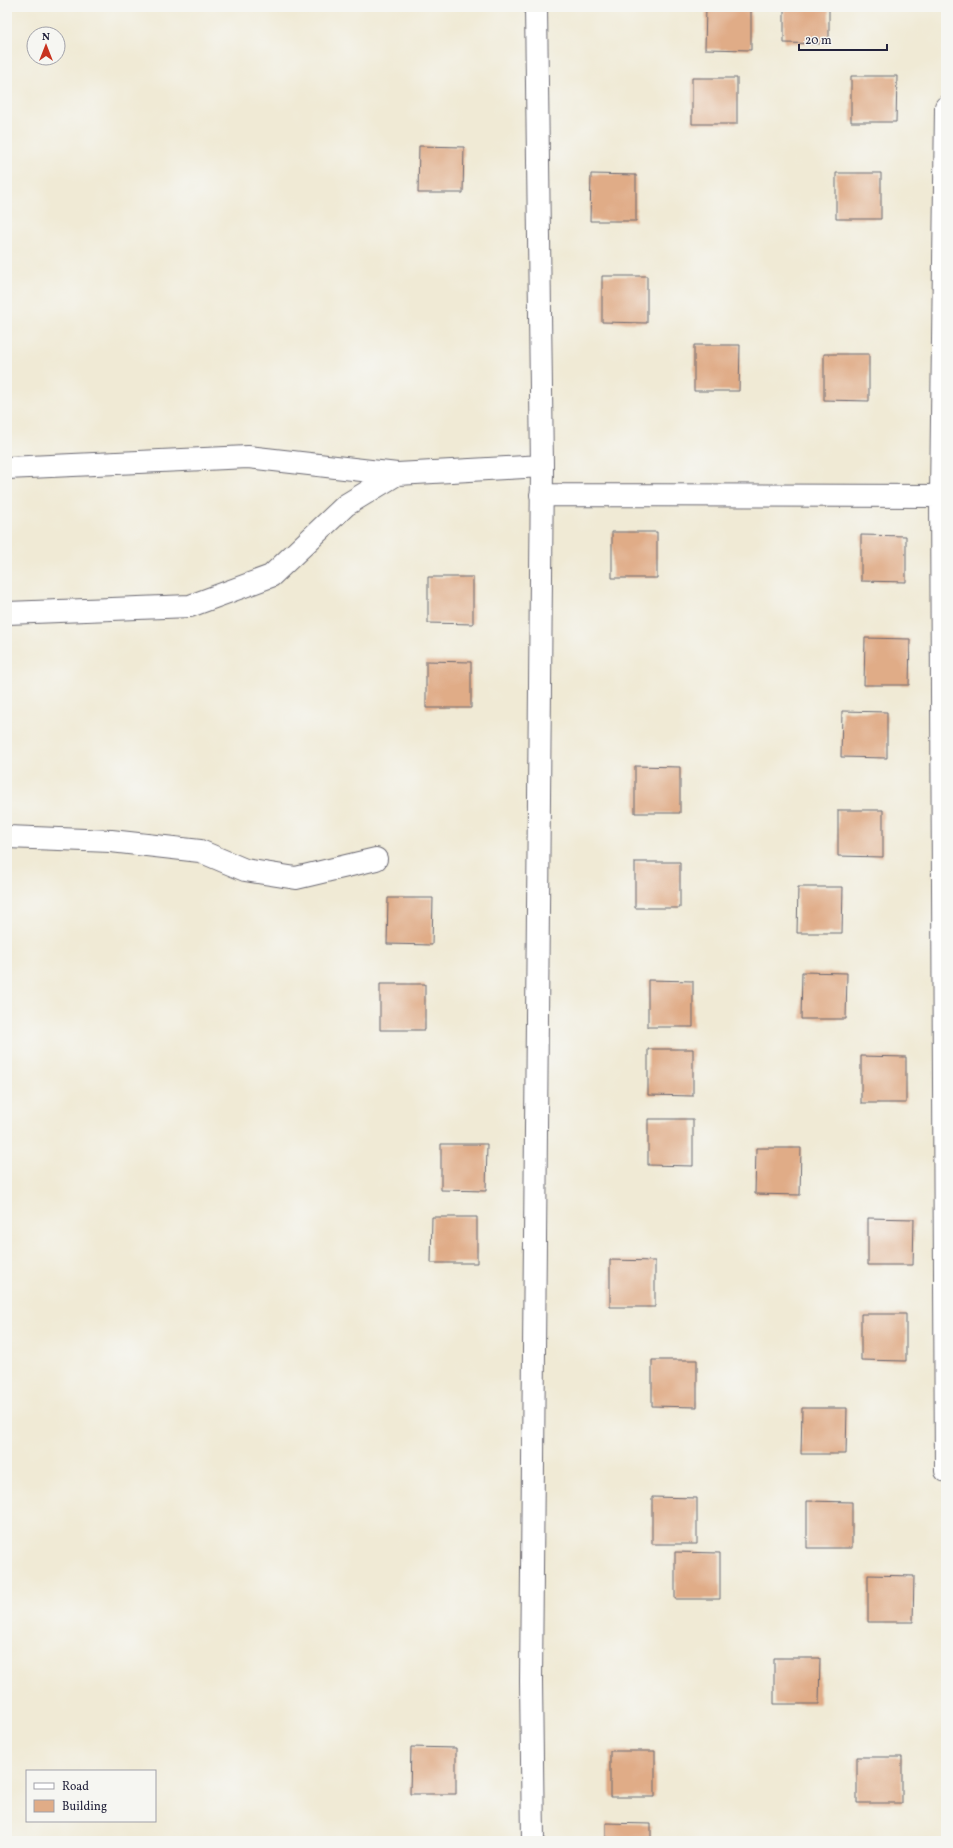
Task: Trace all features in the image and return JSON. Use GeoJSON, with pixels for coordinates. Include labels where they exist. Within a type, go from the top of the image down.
{"type":"FeatureCollection","features":[{"type":"Feature","properties":{"kind":"street"},"geometry":{"type":"LineString","coordinates":[[533,1841],[531,1665],[542,466],[536,7]]}},
{"type":"Feature","properties":{"kind":"street"},"geometry":{"type":"LineString","coordinates":[[946,107],[943,496],[946,1471]]}},
{"type":"Feature","properties":{"kind":"street"},"geometry":{"type":"LineString","coordinates":[[7,468],[248,457],[397,474],[542,466]]}},
{"type":"Feature","properties":{"kind":"street"},"geometry":{"type":"LineString","coordinates":[[7,613],[190,606],[271,576],[346,505],[397,474]]}},
{"type":"Feature","properties":{"kind":"street"},"geometry":{"type":"LineString","coordinates":[[541,495],[943,496]]}},
{"type":"Feature","properties":{"kind":"street"},"geometry":{"type":"LineString","coordinates":[[7,837],[112,841],[200,851],[245,870],[296,878],[376,859]]}},
{"type":"Feature","properties":{"kind":"building"},"geometry":{"type":"Polygon","coordinates":[[[706,7],[751,7],[751,50],[705,49],[706,7]]]}},
{"type":"Feature","properties":{"kind":"building"},"geometry":{"type":"Polygon","coordinates":[[[784,7],[829,7],[829,44],[784,43],[784,7]]]}},
{"type":"Feature","properties":{"kind":"building"},"geometry":{"type":"Polygon","coordinates":[[[851,76],[897,76],[896,122],[851,122],[851,76]]]}},
{"type":"Feature","properties":{"kind":"building"},"geometry":{"type":"Polygon","coordinates":[[[692,78],[737,78],[737,124],[692,124],[692,78]]]}},
{"type":"Feature","properties":{"kind":"building"},"geometry":{"type":"Polygon","coordinates":[[[419,146],[464,147],[463,193],[418,193],[419,146]]]}},
{"type":"Feature","properties":{"kind":"building"},"geometry":{"type":"Polygon","coordinates":[[[836,173],[881,173],[881,219],[836,219],[836,173]]]}},
{"type":"Feature","properties":{"kind":"building"},"geometry":{"type":"Polygon","coordinates":[[[591,174],[636,175],[636,221],[590,221],[591,174]]]}},
{"type":"Feature","properties":{"kind":"building"},"geometry":{"type":"Polygon","coordinates":[[[602,276],[647,276],[647,323],[602,322],[602,276]]]}},
{"type":"Feature","properties":{"kind":"building"},"geometry":{"type":"Polygon","coordinates":[[[694,345],[740,345],[739,391],[694,391],[694,345]]]}},
{"type":"Feature","properties":{"kind":"building"},"geometry":{"type":"Polygon","coordinates":[[[824,354],[869,354],[869,401],[824,400],[824,354]]]}},
{"type":"Feature","properties":{"kind":"building"},"geometry":{"type":"Polygon","coordinates":[[[612,532],[657,532],[657,578],[612,578],[612,532]]]}},
{"type":"Feature","properties":{"kind":"building"},"geometry":{"type":"Polygon","coordinates":[[[861,535],[906,536],[906,582],[861,581],[861,535]]]}},
{"type":"Feature","properties":{"kind":"building"},"geometry":{"type":"Polygon","coordinates":[[[428,577],[473,577],[473,624],[428,623],[428,577]]]}},
{"type":"Feature","properties":{"kind":"building"},"geometry":{"type":"Polygon","coordinates":[[[865,638],[910,639],[909,685],[864,685],[865,638]]]}},
{"type":"Feature","properties":{"kind":"building"},"geometry":{"type":"Polygon","coordinates":[[[426,661],[471,662],[471,708],[426,708],[426,661]]]}},
{"type":"Feature","properties":{"kind":"building"},"geometry":{"type":"Polygon","coordinates":[[[842,711],[887,712],[887,758],[841,757],[842,711]]]}},
{"type":"Feature","properties":{"kind":"building"},"geometry":{"type":"Polygon","coordinates":[[[635,766],[680,767],[680,813],[635,813],[635,766]]]}},
{"type":"Feature","properties":{"kind":"building"},"geometry":{"type":"Polygon","coordinates":[[[838,810],[883,810],[883,857],[838,856],[838,810]]]}},
{"type":"Feature","properties":{"kind":"building"},"geometry":{"type":"Polygon","coordinates":[[[635,862],[680,862],[680,908],[635,908],[635,862]]]}},
{"type":"Feature","properties":{"kind":"building"},"geometry":{"type":"Polygon","coordinates":[[[798,887],[843,887],[842,933],[797,933],[798,887]]]}},
{"type":"Feature","properties":{"kind":"building"},"geometry":{"type":"Polygon","coordinates":[[[388,898],[433,898],[432,945],[387,944],[388,898]]]}},
{"type":"Feature","properties":{"kind":"building"},"geometry":{"type":"Polygon","coordinates":[[[802,972],[847,973],[846,1019],[801,1019],[802,972]]]}},
{"type":"Feature","properties":{"kind":"building"},"geometry":{"type":"Polygon","coordinates":[[[648,980],[693,981],[693,1027],[648,1027],[648,980]]]}},
{"type":"Feature","properties":{"kind":"building"},"geometry":{"type":"Polygon","coordinates":[[[380,984],[425,984],[425,1030],[380,1030],[380,984]]]}},
{"type":"Feature","properties":{"kind":"building"},"geometry":{"type":"Polygon","coordinates":[[[648,1049],[693,1049],[693,1096],[648,1095],[648,1049]]]}},
{"type":"Feature","properties":{"kind":"building"},"geometry":{"type":"Polygon","coordinates":[[[861,1056],[906,1057],[906,1103],[861,1103],[861,1056]]]}},
{"type":"Feature","properties":{"kind":"building"},"geometry":{"type":"Polygon","coordinates":[[[648,1119],[693,1119],[693,1166],[648,1165],[648,1119]]]}},
{"type":"Feature","properties":{"kind":"building"},"geometry":{"type":"Polygon","coordinates":[[[441,1144],[487,1144],[486,1191],[441,1190],[441,1144]]]}},
{"type":"Feature","properties":{"kind":"building"},"geometry":{"type":"Polygon","coordinates":[[[756,1148],[801,1148],[800,1195],[755,1194],[756,1148]]]}},
{"type":"Feature","properties":{"kind":"building"},"geometry":{"type":"Polygon","coordinates":[[[432,1217],[477,1217],[477,1263],[431,1263],[432,1217]]]}},
{"type":"Feature","properties":{"kind":"building"},"geometry":{"type":"Polygon","coordinates":[[[868,1218],[914,1219],[913,1265],[868,1265],[868,1218]]]}},
{"type":"Feature","properties":{"kind":"building"},"geometry":{"type":"Polygon","coordinates":[[[610,1260],[655,1261],[655,1307],[610,1307],[610,1260]]]}},
{"type":"Feature","properties":{"kind":"building"},"geometry":{"type":"Polygon","coordinates":[[[861,1314],[906,1314],[906,1361],[861,1360],[861,1314]]]}},
{"type":"Feature","properties":{"kind":"building"},"geometry":{"type":"Polygon","coordinates":[[[652,1360],[697,1360],[697,1407],[652,1406],[652,1360]]]}},
{"type":"Feature","properties":{"kind":"building"},"geometry":{"type":"Polygon","coordinates":[[[802,1408],[847,1408],[846,1454],[801,1454],[802,1408]]]}},
{"type":"Feature","properties":{"kind":"building"},"geometry":{"type":"Polygon","coordinates":[[[652,1497],[697,1498],[697,1544],[652,1544],[652,1497]]]}},
{"type":"Feature","properties":{"kind":"building"},"geometry":{"type":"Polygon","coordinates":[[[807,1501],[852,1502],[852,1548],[807,1548],[807,1501]]]}},
{"type":"Feature","properties":{"kind":"building"},"geometry":{"type":"Polygon","coordinates":[[[675,1552],[720,1553],[720,1599],[675,1599],[675,1552]]]}},
{"type":"Feature","properties":{"kind":"building"},"geometry":{"type":"Polygon","coordinates":[[[868,1575],[914,1576],[913,1622],[868,1622],[868,1575]]]}},
{"type":"Feature","properties":{"kind":"building"},"geometry":{"type":"Polygon","coordinates":[[[774,1658],[820,1658],[819,1704],[774,1704],[774,1658]]]}},
{"type":"Feature","properties":{"kind":"building"},"geometry":{"type":"Polygon","coordinates":[[[411,1747],[456,1748],[456,1794],[410,1794],[411,1747]]]}},
{"type":"Feature","properties":{"kind":"building"},"geometry":{"type":"Polygon","coordinates":[[[610,1751],[655,1751],[655,1797],[610,1797],[610,1751]]]}},
{"type":"Feature","properties":{"kind":"building"},"geometry":{"type":"Polygon","coordinates":[[[857,1757],[902,1757],[902,1803],[857,1803],[857,1757]]]}},
{"type":"Feature","properties":{"kind":"building"},"geometry":{"type":"Polygon","coordinates":[[[606,1823],[651,1824],[651,1841],[606,1841],[606,1823]]]}}]}
